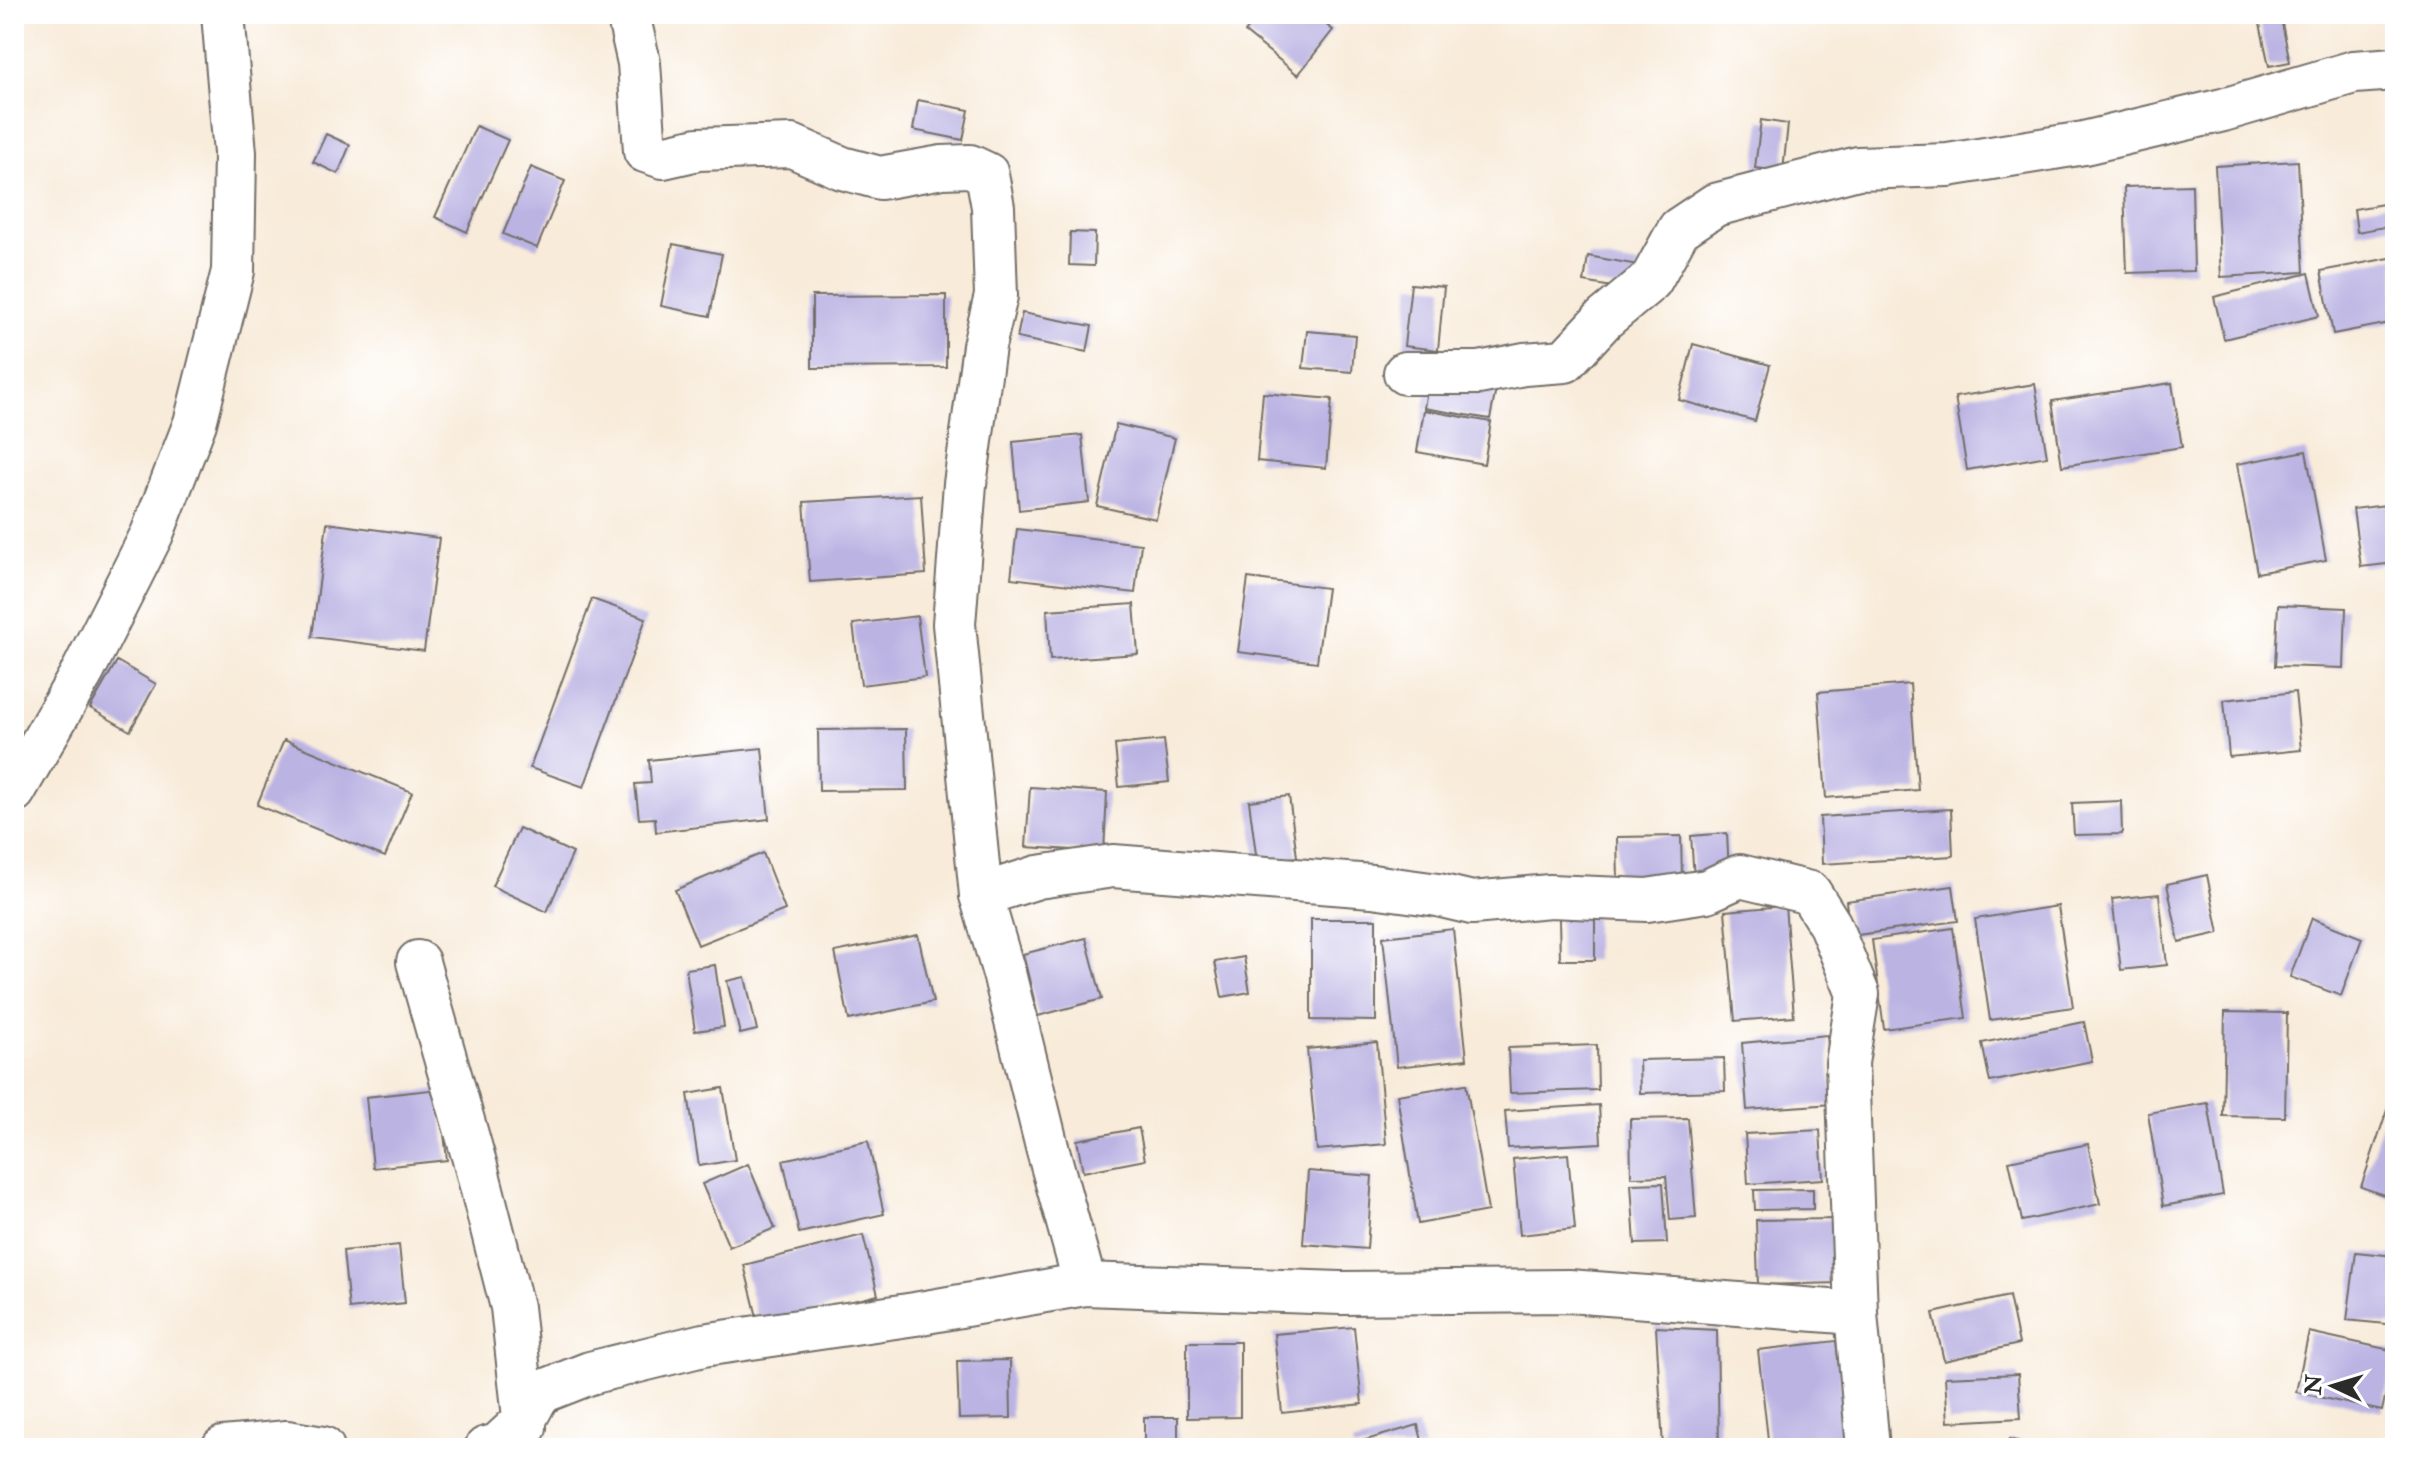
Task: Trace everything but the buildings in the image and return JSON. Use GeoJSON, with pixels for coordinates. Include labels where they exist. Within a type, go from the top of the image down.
{"type":"FeatureCollection","features":[{"type":"Feature","properties":{"kind":"street"},"geometry":{"type":"LineString","coordinates":[[14,791],[83,671],[152,534],[195,423],[233,271],[235,153],[223,14]]}},
{"type":"Feature","properties":{"kind":"street"},"geometry":{"type":"LineString","coordinates":[[628,14],[639,63],[645,151],[663,157],[698,149],[792,146],[842,168],[880,178],[942,167],[970,166],[987,174],[993,207],[996,296],[984,346],[965,484],[954,624],[981,895],[1085,1284]]}},
{"type":"Feature","properties":{"kind":"street"},"geometry":{"type":"LineString","coordinates":[[1405,373],[1479,373],[1524,364],[1565,361],[1604,319],[1651,280],[1679,229],[1715,205],[1858,168],[1948,165],[2084,143],[2223,110],[2354,72],[2395,69]]}},
{"type":"Feature","properties":{"kind":"street"},"geometry":{"type":"LineString","coordinates":[[981,895],[1038,877],[1113,866],[1372,886],[1472,903],[1550,896],[1647,900],[1707,891],[1740,876],[1810,893],[1830,925],[1858,994],[1847,1063],[1856,1313],[1868,1448]]}},
{"type":"Feature","properties":{"kind":"street"},"geometry":{"type":"LineString","coordinates":[[418,962],[512,1307],[526,1435]]}},
{"type":"Feature","properties":{"kind":"street"},"geometry":{"type":"LineString","coordinates":[[526,1435],[539,1393],[590,1373],[689,1348],[915,1314],[1085,1284],[1341,1293],[1569,1291],[1856,1313]]}},
{"type":"Feature","properties":{"kind":"street"},"geometry":{"type":"LineString","coordinates":[[486,1448],[526,1435]]}},
{"type":"Feature","properties":{"kind":"street"},"geometry":{"type":"LineString","coordinates":[[223,1448],[287,1442],[323,1448]]}}]}
